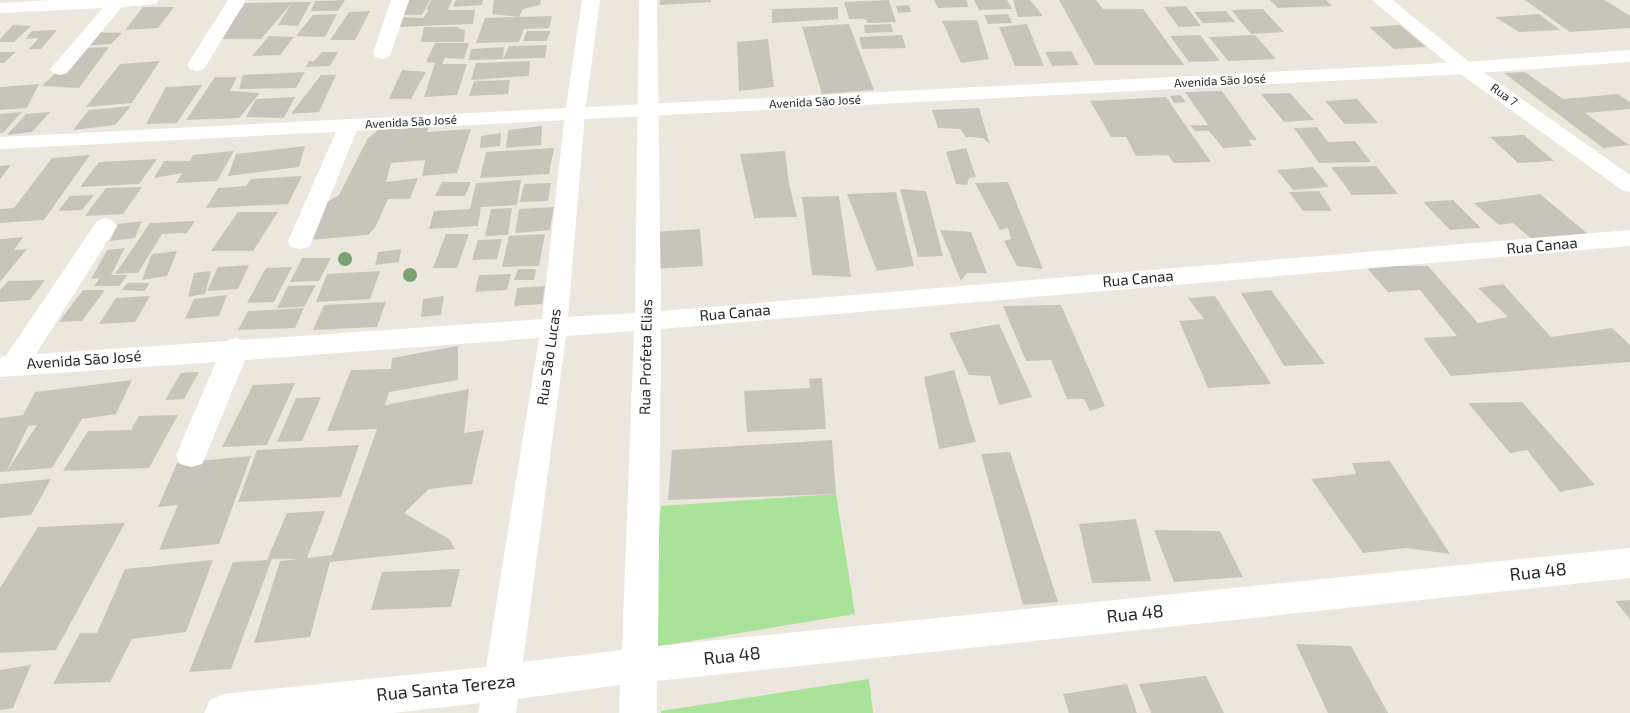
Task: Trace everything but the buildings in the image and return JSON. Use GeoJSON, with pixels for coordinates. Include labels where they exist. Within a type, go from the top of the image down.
{"type":"FeatureCollection","features":[{"type":"Feature","properties":{"kind":"street"},"geometry":{"type":"LineString","coordinates":[[0,8],[150,0]]}},
{"type":"Feature","properties":{"kind":"street"},"geometry":{"type":"LineString","coordinates":[[197,65],[237,0]]}},
{"type":"Feature","properties":{"kind":"street"},"geometry":{"type":"LineString","coordinates":[[382,53],[400,0]]}},
{"type":"Feature","properties":{"kind":"street","name":"Rua São Lucas"},"geometry":{"type":"LineString","coordinates":[[499,698],[554,327],[575,113],[591,0]]}},
{"type":"Feature","properties":{"kind":"street","name":"Rua Profeta Elias"},"geometry":{"type":"LineString","coordinates":[[638,713],[647,320],[648,0]]}},
{"type":"Feature","properties":{"kind":"street","name":"Rua 7"},"geometry":{"type":"LineString","coordinates":[[1381,0],[1466,68],[1630,185]]}},
{"type":"Feature","properties":{"kind":"street"},"geometry":{"type":"LineString","coordinates":[[60,69],[117,2]]}},
{"type":"Feature","properties":{"kind":"street","name":"Avenida São José"},"geometry":{"type":"LineString","coordinates":[[0,143],[1466,68],[1630,56]]}},
{"type":"Feature","properties":{"kind":"street"},"geometry":{"type":"LineString","coordinates":[[300,241],[349,125]]}},
{"type":"Feature","properties":{"kind":"street"},"geometry":{"type":"LineString","coordinates":[[8,366],[105,226]]}},
{"type":"Feature","properties":{"kind":"street","name":"Rua Canaa"},"geometry":{"type":"LineString","coordinates":[[647,320],[1630,238]]}},
{"type":"Feature","properties":{"kind":"street","name":"Avenida São José"},"geometry":{"type":"LineString","coordinates":[[8,366],[236,348],[647,320]]}},
{"type":"Feature","properties":{"kind":"street"},"geometry":{"type":"LineString","coordinates":[[191,455],[236,348]]}},
{"type":"Feature","properties":{"kind":"street","name":"Rua 48"},"geometry":{"type":"LineString","coordinates":[[640,665],[1630,563]]}},
{"type":"Feature","properties":{"kind":"street","name":"Rua Santa Tereza"},"geometry":{"type":"LineString","coordinates":[[223,713],[499,698],[640,665]]}},
{"type":"Feature","properties":{"kind":"green space"},"geometry":{"type":"Polygon","coordinates":[[[836,494],[855,614],[649,648],[661,506],[836,494]]]}},
{"type":"Feature","properties":{"kind":"green space"},"geometry":{"type":"Polygon","coordinates":[[[869,679],[873,713],[661,713],[661,711],[869,679]]]}}]}
